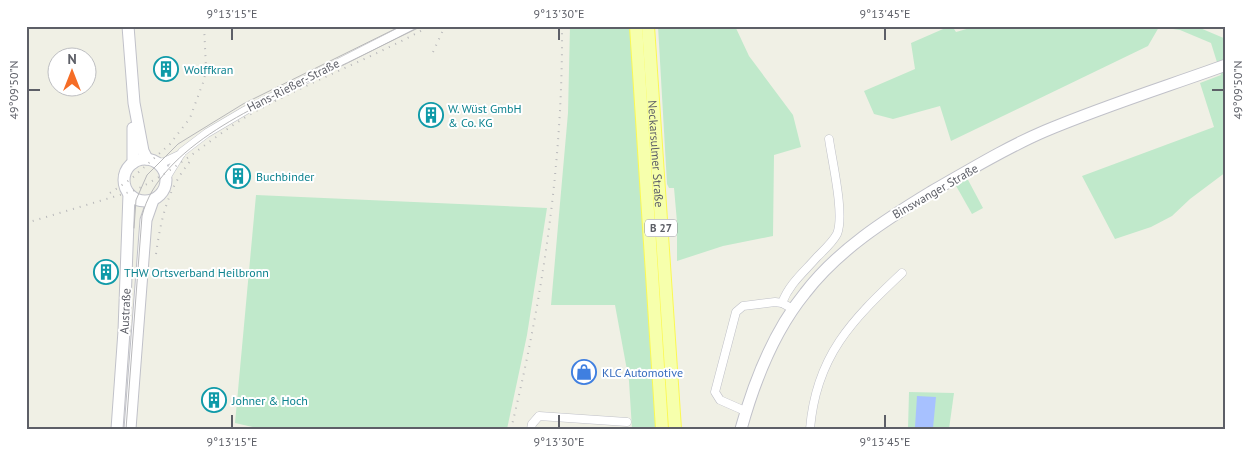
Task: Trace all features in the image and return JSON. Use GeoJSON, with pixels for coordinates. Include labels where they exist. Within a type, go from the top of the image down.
{"type":"FeatureCollection","features":[{"type":"Feature","properties":{"kind":"main road","name":"Austraße"},"geometry":{"type":"LineString","coordinates":[[117,429],[124,332],[129,194],[124,184],[124,176],[127,169],[133,163],[134,103],[128,26]]}},
{"type":"Feature","properties":{"kind":"main road","name":"Neckarsulmer Straße"},"geometry":{"type":"LineString","coordinates":[[636,26],[662,429]]}},
{"type":"Feature","properties":{"kind":"main road","name":"Neckarsulmer Straße"},"geometry":{"type":"LineString","coordinates":[[648,26],[675,429]]}},
{"type":"Feature","properties":{"kind":"main road","name":"Binswanger Straße"},"geometry":{"type":"LineString","coordinates":[[740,429],[767,358],[793,309],[817,278],[851,246],[899,211],[950,181],[1043,132],[1226,65]]}},
{"type":"Feature","properties":{"kind":"main road","name":"Austraße"},"geometry":{"type":"LineString","coordinates":[[130,429],[146,220],[153,200],[164,190],[166,178],[162,168],[143,151],[134,103]]}},
{"type":"Feature","properties":{"kind":"main road"},"geometry":{"type":"LineString","coordinates":[[133,163],[152,161]]}},
{"type":"Feature","properties":{"kind":"main road"},"geometry":{"type":"LineString","coordinates":[[129,194],[136,200],[147,202],[153,200]]}},
{"type":"Feature","properties":{"kind":"street","name":"Hans-Rießer-Straße"},"geometry":{"type":"LineString","coordinates":[[166,178],[181,154],[195,141],[246,110],[411,26]]}},
{"type":"Feature","properties":{"kind":"street"},"geometry":{"type":"LineString","coordinates":[[782,302],[791,286],[828,246],[839,228],[840,213],[829,139]]}},
{"type":"Feature","properties":{"kind":"street","name":"Hans-Rießer-Straße"},"geometry":{"type":"LineString","coordinates":[[152,161],[164,162],[181,154]]}},
{"type":"Feature","properties":{"kind":"street"},"geometry":{"type":"LineString","coordinates":[[810,429],[818,386],[826,364],[836,346],[859,314],[902,272]]}},
{"type":"Feature","properties":{"kind":"street"},"geometry":{"type":"LineString","coordinates":[[746,411],[720,400],[714,392],[736,312],[743,306],[782,302],[793,309]]}},
{"type":"Feature","properties":{"kind":"street"},"geometry":{"type":"LineString","coordinates":[[531,429],[532,424],[539,416],[627,422]]}},
{"type":"Feature","properties":{"kind":"green space"},"geometry":{"type":"Polygon","coordinates":[[[570,26],[630,26],[656,429],[632,429],[629,381],[615,305],[551,305],[568,113],[570,26]]]}},
{"type":"Feature","properties":{"kind":"green space"},"geometry":{"type":"Polygon","coordinates":[[[658,26],[735,26],[749,56],[793,115],[801,147],[774,155],[773,236],[723,246],[677,261],[677,222],[674,188],[669,188],[667,184],[658,26]]]}},
{"type":"Feature","properties":{"kind":"green space"},"geometry":{"type":"Polygon","coordinates":[[[950,26],[956,32],[977,26],[1188,26],[1200,28],[1226,39],[1226,172],[1190,199],[1172,216],[1151,227],[1115,239],[1082,176],[1214,127],[1200,83],[1221,75],[1211,43],[1180,30],[1159,27],[1148,46],[951,141],[940,106],[893,119],[874,114],[864,91],[915,69],[911,43],[950,26]]]}},
{"type":"Feature","properties":{"kind":"green space"},"geometry":{"type":"Polygon","coordinates":[[[967,178],[983,208],[972,214],[955,184],[967,178]]]}},
{"type":"Feature","properties":{"kind":"green space"},"geometry":{"type":"Polygon","coordinates":[[[256,195],[547,208],[527,335],[507,429],[261,429],[235,423],[256,195]]]}},
{"type":"Feature","properties":{"kind":"green space"},"geometry":{"type":"Polygon","coordinates":[[[909,392],[954,393],[949,429],[908,429],[909,392]]]}},
{"type":"Feature","properties":{"kind":"water"},"geometry":{"type":"Polygon","coordinates":[[[917,396],[936,397],[933,428],[915,427],[917,396]]]}},
{"type":"Feature","properties":{"kind":"tram line"},"geometry":{"type":"LineString","coordinates":[[134,228],[136,200],[147,175],[178,144],[243,104],[401,26]]}},
{"type":"Feature","properties":{"kind":"tram line"},"geometry":{"type":"LineString","coordinates":[[126,429],[142,216],[152,191],[169,168],[191,148],[216,130],[271,99],[422,26]]}},
{"type":"Feature","properties":{"kind":"railway"},"geometry":{"type":"LineString","coordinates":[[110,193],[131,179],[170,144],[190,118],[204,80],[206,68],[204,26]]}},
{"type":"Feature","properties":{"kind":"railway"},"geometry":{"type":"LineString","coordinates":[[26,223],[133,191],[166,173],[227,129],[258,110],[430,26]]}},
{"type":"Feature","properties":{"kind":"railway"},"geometry":{"type":"LineString","coordinates":[[433,52],[445,26]]}},
{"type":"Feature","properties":{"kind":"railway"},"geometry":{"type":"LineString","coordinates":[[511,429],[533,330],[549,229],[559,128],[562,26]]}},
{"type":"Feature","properties":{"kind":"railway"},"geometry":{"type":"LineString","coordinates":[[156,254],[160,228],[171,192],[192,159]]}},
{"type":"Feature","properties":{"kind":"place","name":"Wolffkran"},"geometry":{"type":"Point","coordinates":[166,69]}},
{"type":"Feature","properties":{"kind":"place","name":"W. Wüst GmbH & Co. KG"},"geometry":{"type":"Point","coordinates":[431,115]}},
{"type":"Feature","properties":{"kind":"place","name":"Buchbinder"},"geometry":{"type":"Point","coordinates":[238,176]}},
{"type":"Feature","properties":{"kind":"place","name":"THW Ortsverband Heilbronn"},"geometry":{"type":"Point","coordinates":[106,272]}},
{"type":"Feature","properties":{"kind":"place","name":"KLC Automotive"},"geometry":{"type":"Point","coordinates":[584,372]}},
{"type":"Feature","properties":{"kind":"place","name":"Johner & Hoch"},"geometry":{"type":"Point","coordinates":[214,400]}}]}
